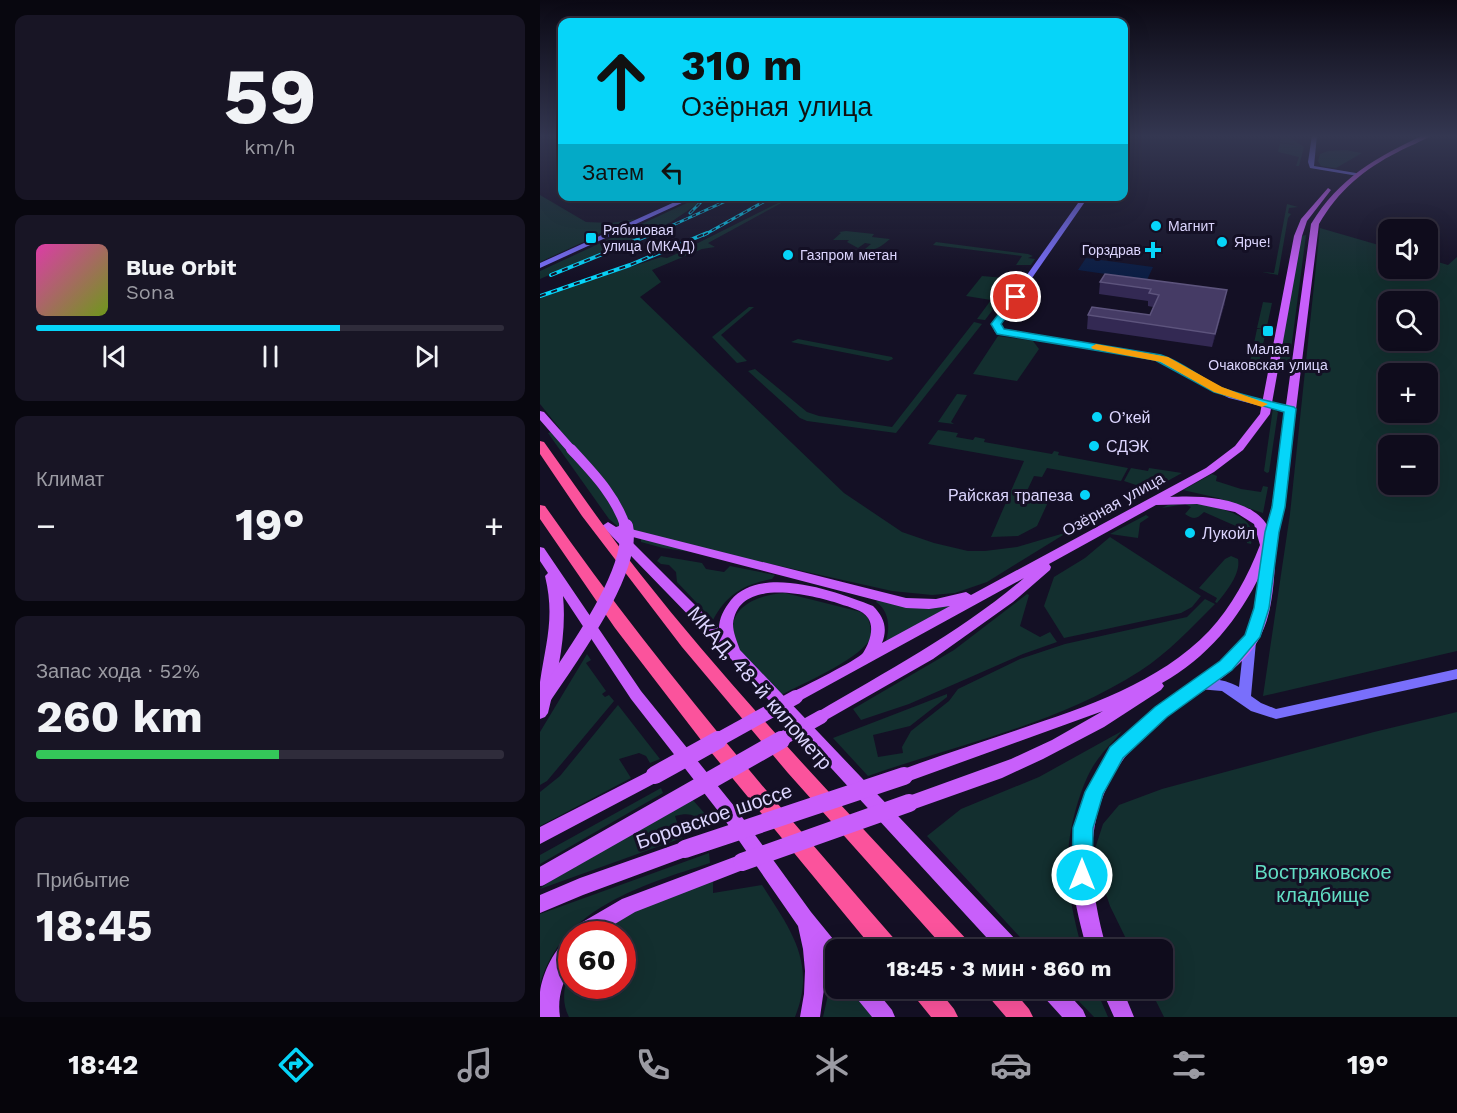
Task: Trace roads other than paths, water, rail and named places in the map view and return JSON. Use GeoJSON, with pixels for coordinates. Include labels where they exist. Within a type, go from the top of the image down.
{"type":"FeatureCollection","features":[{"type":"Feature","properties":{"kind":"highway","name":"МКАД, 48-й километр"},"geometry":{"type":"LineString","coordinates":[[540,445],[579,506],[645,592],[741,706],[951,939]]}},
{"type":"Feature","properties":{"kind":"highway"},"geometry":{"type":"LineString","coordinates":[[540,509],[596,593],[717,746],[880,939]]}},
{"type":"Feature","properties":{"kind":"highway"},"geometry":{"type":"LineString","coordinates":[[931,999],[946,1017]]}},
{"type":"Feature","properties":{"kind":"highway"},"geometry":{"type":"LineString","coordinates":[[1005,999],[1021,1017]]}},
{"type":"Feature","properties":{"kind":"main road","name":"Озёрная улица"},"geometry":{"type":"LineString","coordinates":[[540,836],[1221,464],[1253,431],[1265,414],[1298,236],[1314,205],[1343,182]]}},
{"type":"Feature","properties":{"kind":"main road"},"geometry":{"type":"LineString","coordinates":[[603,921],[629,905],[742,862],[995,773],[1112,715],[1172,675],[1209,640],[1236,607],[1246,590],[1269,538],[1278,507],[1315,224],[1323,207],[1345,182]]}},
{"type":"Feature","properties":{"kind":"main road"},"geometry":{"type":"LineString","coordinates":[[540,414],[614,497],[627,525],[628,550],[619,578],[540,704]]}},
{"type":"Feature","properties":{"kind":"main road"},"geometry":{"type":"LineString","coordinates":[[1093,939],[1083,892],[1081,858],[1083,828],[1094,792],[1104,771],[1130,738],[1161,712],[1226,665],[1250,642],[1261,608],[1269,538],[1258,522],[1247,513],[1209,501],[1181,499],[1146,506]]}},
{"type":"Feature","properties":{"kind":"main road"},"geometry":{"type":"LineString","coordinates":[[579,506],[608,526],[737,656],[1002,939]]}},
{"type":"Feature","properties":{"kind":"main road"},"geometry":{"type":"LineString","coordinates":[[608,526],[638,537],[906,603],[924,605],[951,603],[996,587]]}},
{"type":"Feature","properties":{"kind":"main road"},"geometry":{"type":"LineString","coordinates":[[540,877],[928,655],[1008,599],[1061,553]]}},
{"type":"Feature","properties":{"kind":"main road"},"geometry":{"type":"LineString","coordinates":[[540,713],[557,624],[555,586],[543,556]]}},
{"type":"Feature","properties":{"kind":"main road"},"geometry":{"type":"LineString","coordinates":[[543,556],[636,695],[728,812],[804,919],[825,944]]}},
{"type":"Feature","properties":{"kind":"main road"},"geometry":{"type":"LineString","coordinates":[[737,656],[728,640],[725,628],[733,605],[757,591],[782,587],[813,592],[868,609],[876,616],[879,630],[876,642],[867,657]]}},
{"type":"Feature","properties":{"kind":"main road","name":"Боровское шоссе"},"geometry":{"type":"LineString","coordinates":[[540,904],[685,849],[1069,719],[1106,704],[1150,681],[1193,654]]}},
{"type":"Feature","properties":{"kind":"main road"},"geometry":{"type":"LineString","coordinates":[[804,919],[814,950],[817,976],[810,1017]]}},
{"type":"Feature","properties":{"kind":"main road"},"geometry":{"type":"LineString","coordinates":[[550,1017],[548,1011],[551,990],[558,969]]}},
{"type":"Feature","properties":{"kind":"main road"},"geometry":{"type":"LineString","coordinates":[[870,999],[885,1017]]}},
{"type":"Feature","properties":{"kind":"main road"},"geometry":{"type":"LineString","coordinates":[[1059,999],[1076,1017]]}},
{"type":"Feature","properties":{"kind":"main road"},"geometry":{"type":"LineString","coordinates":[[1116,999],[1124,1017]]}},
{"type":"Feature","properties":{"kind":"street"},"geometry":{"type":"LineString","coordinates":[[543,264],[683,201]]}},
{"type":"Feature","properties":{"kind":"street"},"geometry":{"type":"LineString","coordinates":[[1082,201],[996,324],[998,330],[1157,357],[1169,361],[1218,390],[1290,409]]}},
{"type":"Feature","properties":{"kind":"street"},"geometry":{"type":"LineString","coordinates":[[1244,698],[1250,642]]}},
{"type":"Feature","properties":{"kind":"street"},"geometry":{"type":"LineString","coordinates":[[1199,686],[1215,683],[1225,685],[1260,711],[1285,714],[1457,674]]}},
{"type":"Feature","properties":{"kind":"water"},"geometry":{"type":"Polygon","coordinates":[[[1086,258],[1153,267],[1147,280],[1078,270],[1086,258]]]}},
{"type":"Feature","properties":{"kind":"railway"},"geometry":{"type":"LineString","coordinates":[[690,213],[702,201]]}},
{"type":"Feature","properties":{"kind":"railway"},"geometry":{"type":"LineString","coordinates":[[651,235],[726,201]]}},
{"type":"Feature","properties":{"kind":"railway"},"geometry":{"type":"LineString","coordinates":[[704,235],[765,201]]}},
{"type":"Feature","properties":{"kind":"railway"},"geometry":{"type":"LineString","coordinates":[[551,275],[654,233]]}},
{"type":"Feature","properties":{"kind":"railway"},"geometry":{"type":"LineString","coordinates":[[540,296],[630,265],[707,233]]}},
{"type":"Feature","properties":{"kind":"place","name":"Магнит"},"geometry":{"type":"Point","coordinates":[1156,226]}},
{"type":"Feature","properties":{"kind":"place","name":"Рябиновая улица (МКАД)"},"geometry":{"type":"Point","coordinates":[591,238]}},
{"type":"Feature","properties":{"kind":"place","name":"Ярче!"},"geometry":{"type":"Point","coordinates":[1222,242]}},
{"type":"Feature","properties":{"kind":"place","name":"Горздрав"},"geometry":{"type":"Point","coordinates":[1153,250]}},
{"type":"Feature","properties":{"kind":"place","name":"Газпром метан"},"geometry":{"type":"Point","coordinates":[788,255]}},
{"type":"Feature","properties":{"kind":"place","name":"Малая Очаковская улица"},"geometry":{"type":"Point","coordinates":[1268,331]}},
{"type":"Feature","properties":{"kind":"place","name":"О’кей"},"geometry":{"type":"Point","coordinates":[1097,417]}},
{"type":"Feature","properties":{"kind":"place","name":"СДЭК"},"geometry":{"type":"Point","coordinates":[1094,446]}},
{"type":"Feature","properties":{"kind":"place","name":"Райская трапеза"},"geometry":{"type":"Point","coordinates":[1085,495]}},
{"type":"Feature","properties":{"kind":"place","name":"Лукойл"},"geometry":{"type":"Point","coordinates":[1190,533]}},
{"type":"Feature","properties":{"kind":"park label","name":"Востряковское кладбище"},"geometry":{"type":"Point","coordinates":[1323,884]}}]}
